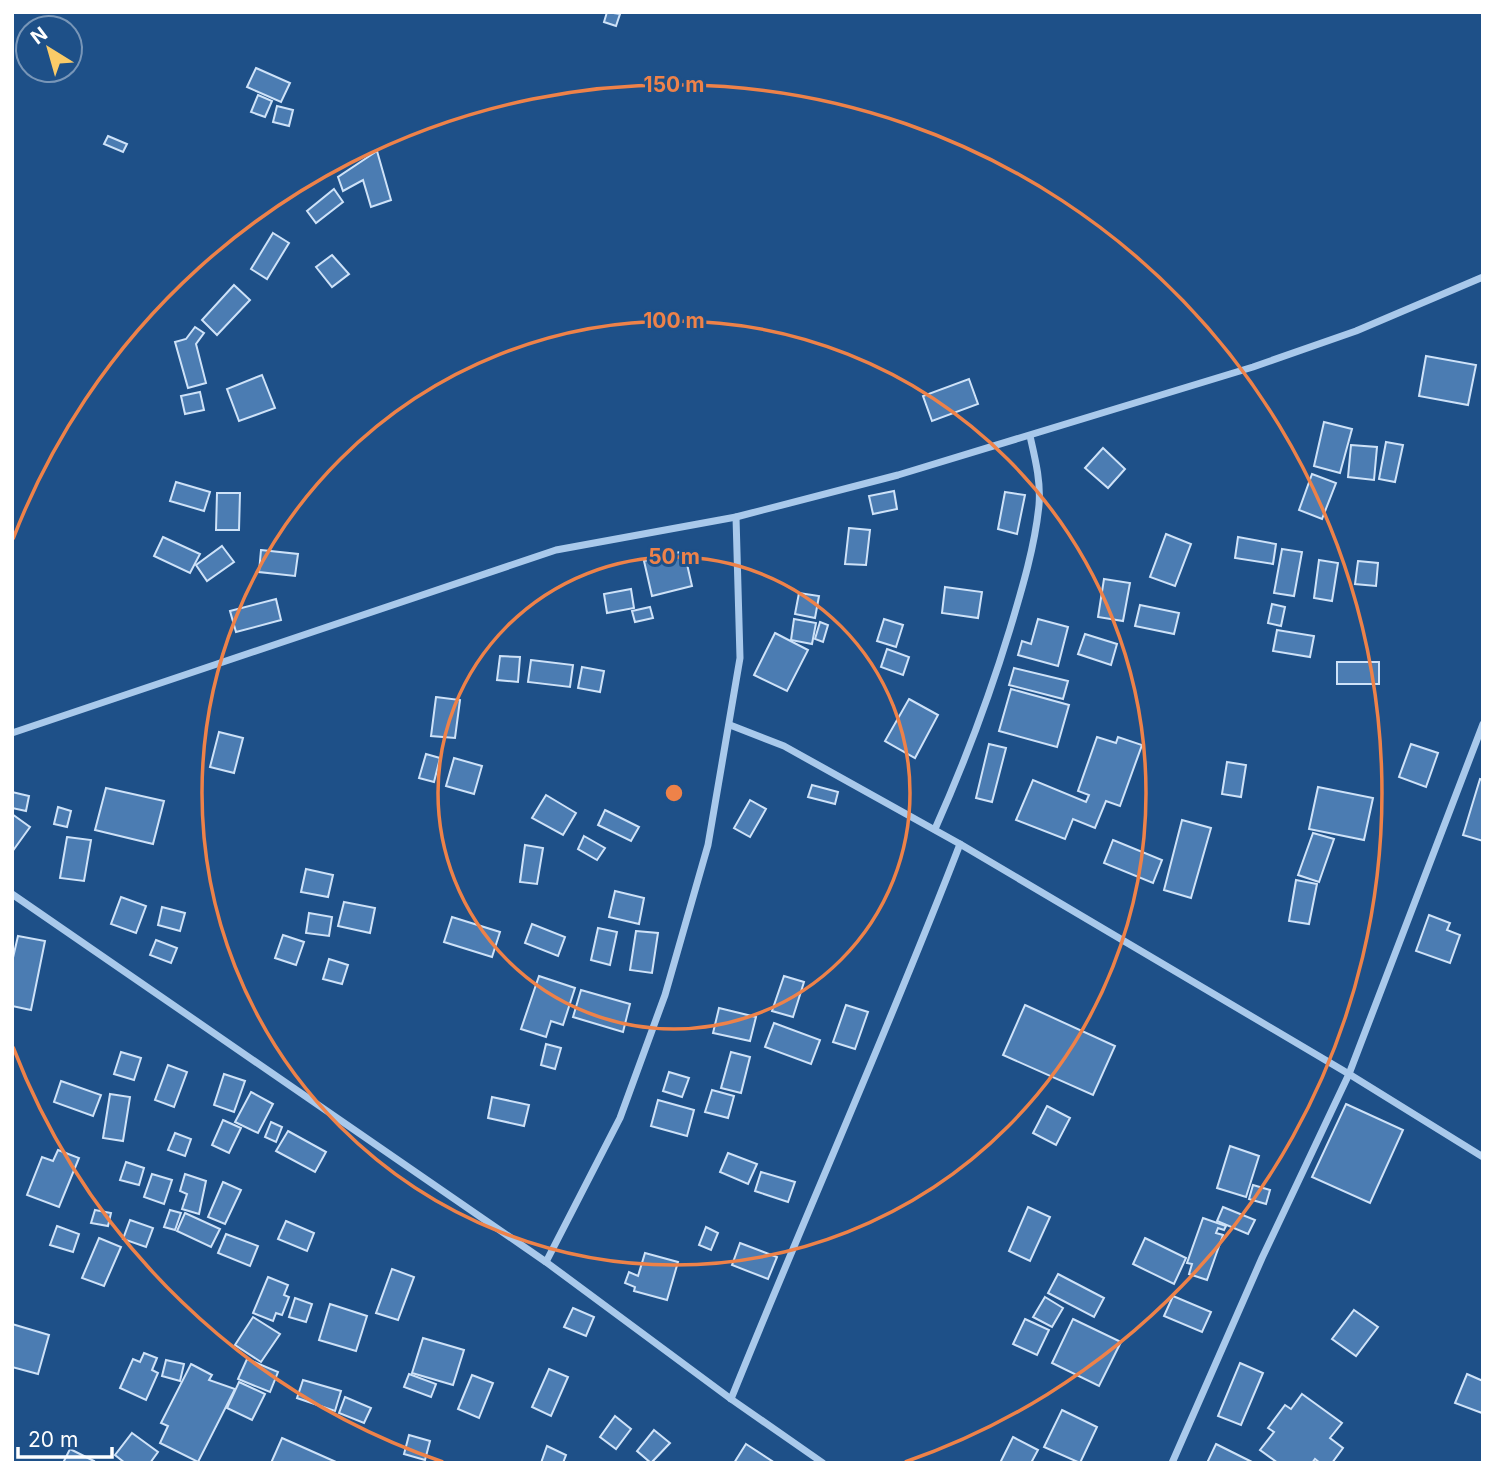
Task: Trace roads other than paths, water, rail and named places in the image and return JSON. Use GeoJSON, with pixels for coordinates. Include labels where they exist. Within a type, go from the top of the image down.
{"type":"FeatureCollection","features":[{"type":"Feature","properties":{"kind":"street"},"geometry":{"type":"LineString","coordinates":[[12,733],[556,550],[736,517],[898,475],[1253,367],[1356,331],[1483,277]]}},
{"type":"Feature","properties":{"kind":"street"},"geometry":{"type":"LineString","coordinates":[[935,830],[988,702],[1022,590],[1039,503],[1037,469],[1030,436]]}},
{"type":"Feature","properties":{"kind":"street"},"geometry":{"type":"LineString","coordinates":[[546,1262],[620,1118],[665,995],[708,845],[740,658],[736,517]]}},
{"type":"Feature","properties":{"kind":"street"},"geometry":{"type":"LineString","coordinates":[[1172,1463],[1262,1258],[1349,1074],[1483,724]]}},
{"type":"Feature","properties":{"kind":"street"},"geometry":{"type":"LineString","coordinates":[[730,725],[784,746],[960,844],[1349,1074],[1483,1157]]}},
{"type":"Feature","properties":{"kind":"street"},"geometry":{"type":"LineString","coordinates":[[731,1399],[960,844]]}},
{"type":"Feature","properties":{"kind":"street"},"geometry":{"type":"LineString","coordinates":[[12,894],[546,1262],[822,1463]]}}]}
